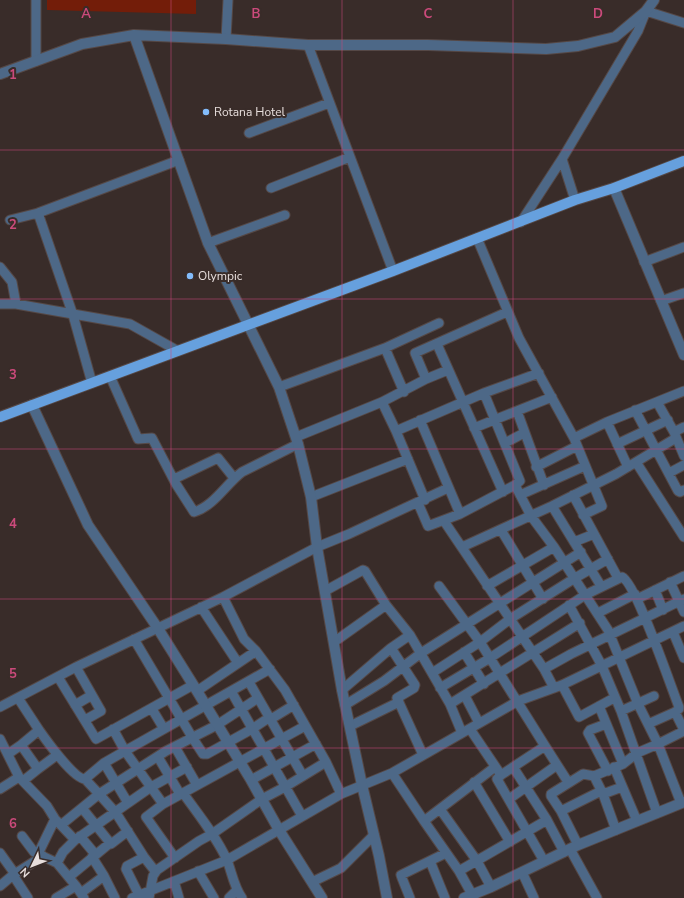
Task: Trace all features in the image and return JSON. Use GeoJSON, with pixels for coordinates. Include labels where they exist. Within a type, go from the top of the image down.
{"type":"FeatureCollection","features":[{"type":"Feature","properties":{"kind":"main road"},"geometry":{"type":"LineString","coordinates":[[0,417],[393,271],[575,200],[614,188],[684,161]]}},
{"type":"Feature","properties":{"kind":"street"},"geometry":{"type":"LineString","coordinates":[[36,0],[36,60]]}},
{"type":"Feature","properties":{"kind":"street"},"geometry":{"type":"LineString","coordinates":[[226,39],[228,0]]}},
{"type":"Feature","properties":{"kind":"street"},"geometry":{"type":"LineString","coordinates":[[521,222],[562,159],[638,31],[646,11],[654,0]]}},
{"type":"Feature","properties":{"kind":"street"},"geometry":{"type":"LineString","coordinates":[[0,74],[82,44],[134,35],[226,39],[308,45],[428,45],[546,49],[578,46],[615,36],[646,11]]}},
{"type":"Feature","properties":{"kind":"street"},"geometry":{"type":"LineString","coordinates":[[646,11],[684,24]]}},
{"type":"Feature","properties":{"kind":"street"},"geometry":{"type":"LineString","coordinates":[[134,35],[208,243],[279,387],[297,440],[311,497],[317,547],[342,690],[379,856],[386,898]]}},
{"type":"Feature","properties":{"kind":"street"},"geometry":{"type":"LineString","coordinates":[[308,45],[393,271]]}},
{"type":"Feature","properties":{"kind":"street"},"geometry":{"type":"LineString","coordinates":[[249,134],[329,103]]}},
{"type":"Feature","properties":{"kind":"street"},"geometry":{"type":"LineString","coordinates":[[271,188],[350,158]]}},
{"type":"Feature","properties":{"kind":"street"},"geometry":{"type":"LineString","coordinates":[[562,159],[575,200]]}},
{"type":"Feature","properties":{"kind":"street"},"geometry":{"type":"LineString","coordinates":[[10,220],[38,213],[178,160]]}},
{"type":"Feature","properties":{"kind":"street"},"geometry":{"type":"LineString","coordinates":[[614,188],[684,355]]}},
{"type":"Feature","properties":{"kind":"street"},"geometry":{"type":"LineString","coordinates":[[38,213],[73,315],[92,383]]}},
{"type":"Feature","properties":{"kind":"street"},"geometry":{"type":"LineString","coordinates":[[208,243],[285,215]]}},
{"type":"Feature","properties":{"kind":"street"},"geometry":{"type":"LineString","coordinates":[[477,238],[519,338],[575,442],[594,485],[602,506],[583,515]]}},
{"type":"Feature","properties":{"kind":"street"},"geometry":{"type":"LineString","coordinates":[[644,262],[684,247]]}},
{"type":"Feature","properties":{"kind":"street"},"geometry":{"type":"LineString","coordinates":[[0,267],[12,282],[16,304]]}},
{"type":"Feature","properties":{"kind":"street"},"geometry":{"type":"LineString","coordinates":[[661,301],[684,293]]}},
{"type":"Feature","properties":{"kind":"street"},"geometry":{"type":"LineString","coordinates":[[0,304],[16,304],[130,324],[178,351]]}},
{"type":"Feature","properties":{"kind":"street"},"geometry":{"type":"LineString","coordinates":[[415,353],[507,312]]}},
{"type":"Feature","properties":{"kind":"street"},"geometry":{"type":"LineString","coordinates":[[279,387],[385,348],[439,323]]}},
{"type":"Feature","properties":{"kind":"street"},"geometry":{"type":"LineString","coordinates":[[409,338],[426,379]]}},
{"type":"Feature","properties":{"kind":"street"},"geometry":{"type":"LineString","coordinates":[[437,344],[503,492]]}},
{"type":"Feature","properties":{"kind":"street"},"geometry":{"type":"LineString","coordinates":[[385,348],[404,392]]}},
{"type":"Feature","properties":{"kind":"street"},"geometry":{"type":"LineString","coordinates":[[110,376],[138,439],[152,438],[174,480],[194,512],[214,500],[234,478],[242,472],[297,440],[404,392],[426,379],[448,370]]}},
{"type":"Feature","properties":{"kind":"street"},"geometry":{"type":"LineString","coordinates":[[396,431],[484,393],[539,373]]}},
{"type":"Feature","properties":{"kind":"street"},"geometry":{"type":"LineString","coordinates":[[536,467],[607,422],[684,391]]}},
{"type":"Feature","properties":{"kind":"street"},"geometry":{"type":"LineString","coordinates":[[382,402],[408,458],[422,501],[428,526],[460,514],[503,492],[520,481],[484,393]]}},
{"type":"Feature","properties":{"kind":"street"},"geometry":{"type":"LineString","coordinates":[[474,428],[552,398]]}},
{"type":"Feature","properties":{"kind":"street"},"geometry":{"type":"LineString","coordinates":[[658,402],[668,420],[684,456]]}},
{"type":"Feature","properties":{"kind":"street"},"geometry":{"type":"LineString","coordinates":[[32,405],[88,525],[157,627],[206,705],[217,725],[229,742],[279,830],[321,898]]}},
{"type":"Feature","properties":{"kind":"street"},"geometry":{"type":"LineString","coordinates":[[635,410],[679,492],[684,490]]}},
{"type":"Feature","properties":{"kind":"street"},"geometry":{"type":"LineString","coordinates":[[516,412],[544,485]]}},
{"type":"Feature","properties":{"kind":"street"},"geometry":{"type":"LineString","coordinates":[[420,420],[460,514]]}},
{"type":"Feature","properties":{"kind":"street"},"geometry":{"type":"LineString","coordinates":[[617,444],[668,420]]}},
{"type":"Feature","properties":{"kind":"street"},"geometry":{"type":"LineString","coordinates":[[607,422],[617,444],[684,537]]}},
{"type":"Feature","properties":{"kind":"street"},"geometry":{"type":"LineString","coordinates":[[462,547],[552,506],[632,465],[656,450],[684,427]]}},
{"type":"Feature","properties":{"kind":"street"},"geometry":{"type":"LineString","coordinates":[[505,443],[524,433]]}},
{"type":"Feature","properties":{"kind":"street"},"geometry":{"type":"LineString","coordinates":[[174,480],[218,458],[234,478]]}},
{"type":"Feature","properties":{"kind":"street"},"geometry":{"type":"LineString","coordinates":[[311,497],[408,458]]}},
{"type":"Feature","properties":{"kind":"street"},"geometry":{"type":"LineString","coordinates":[[669,474],[684,465]]}},
{"type":"Feature","properties":{"kind":"street"},"geometry":{"type":"LineString","coordinates":[[520,495],[585,466]]}},
{"type":"Feature","properties":{"kind":"street"},"geometry":{"type":"LineString","coordinates":[[392,773],[459,871],[470,897],[544,861],[682,802],[658,744],[638,704],[610,635],[598,613],[575,578],[531,516],[515,485]]}},
{"type":"Feature","properties":{"kind":"street"},"geometry":{"type":"LineString","coordinates":[[0,707],[157,627],[223,597],[317,547],[448,488]]}},
{"type":"Feature","properties":{"kind":"street"},"geometry":{"type":"LineString","coordinates":[[573,495],[618,578]]}},
{"type":"Feature","properties":{"kind":"street"},"geometry":{"type":"LineString","coordinates":[[552,506],[601,586]]}},
{"type":"Feature","properties":{"kind":"street"},"geometry":{"type":"LineString","coordinates":[[444,521],[532,652],[558,686],[578,716],[614,698]]}},
{"type":"Feature","properties":{"kind":"street"},"geometry":{"type":"LineString","coordinates":[[501,530],[543,599]]}},
{"type":"Feature","properties":{"kind":"street"},"geometry":{"type":"LineString","coordinates":[[574,542],[594,534]]}},
{"type":"Feature","properties":{"kind":"street"},"geometry":{"type":"LineString","coordinates":[[487,586],[554,548]]}},
{"type":"Feature","properties":{"kind":"street"},"geometry":{"type":"LineString","coordinates":[[345,705],[384,681],[421,653],[581,552]]}},
{"type":"Feature","properties":{"kind":"street"},"geometry":{"type":"LineString","coordinates":[[432,674],[480,642],[510,619],[575,578],[608,560]]}},
{"type":"Feature","properties":{"kind":"street"},"geometry":{"type":"LineString","coordinates":[[325,591],[364,570],[386,606],[410,635],[466,731],[498,771],[497,779],[544,861]]}},
{"type":"Feature","properties":{"kind":"street"},"geometry":{"type":"LineString","coordinates":[[598,613],[655,590],[684,576]]}},
{"type":"Feature","properties":{"kind":"street"},"geometry":{"type":"LineString","coordinates":[[440,688],[490,658],[585,595],[622,577],[636,597],[655,641],[679,707],[679,709],[675,712],[648,724]]}},
{"type":"Feature","properties":{"kind":"street"},"geometry":{"type":"LineString","coordinates":[[670,582],[681,601],[684,612]]}},
{"type":"Feature","properties":{"kind":"street"},"geometry":{"type":"LineString","coordinates":[[440,586],[480,642],[568,782]]}},
{"type":"Feature","properties":{"kind":"street"},"geometry":{"type":"LineString","coordinates":[[655,590],[663,610]]}},
{"type":"Feature","properties":{"kind":"street"},"geometry":{"type":"LineString","coordinates":[[223,597],[244,639],[256,651],[285,690],[294,705],[326,762],[341,794]]}},
{"type":"Feature","properties":{"kind":"street"},"geometry":{"type":"LineString","coordinates":[[544,669],[591,644],[681,601]]}},
{"type":"Feature","properties":{"kind":"street"},"geometry":{"type":"LineString","coordinates":[[569,605],[602,666],[637,752],[657,813]]}},
{"type":"Feature","properties":{"kind":"street"},"geometry":{"type":"LineString","coordinates":[[334,642],[386,606]]}},
{"type":"Feature","properties":{"kind":"street"},"geometry":{"type":"LineString","coordinates":[[201,608],[238,663]]}},
{"type":"Feature","properties":{"kind":"street"},"geometry":{"type":"LineString","coordinates":[[450,704],[580,623]]}},
{"type":"Feature","properties":{"kind":"street"},"geometry":{"type":"LineString","coordinates":[[144,858],[128,864],[126,869],[135,897],[150,894],[174,881],[227,860],[341,794],[392,773],[518,701],[558,686],[684,626]]}},
{"type":"Feature","properties":{"kind":"street"},"geometry":{"type":"LineString","coordinates":[[673,632],[684,658]]}},
{"type":"Feature","properties":{"kind":"street"},"geometry":{"type":"LineString","coordinates":[[342,690],[391,648],[410,635]]}},
{"type":"Feature","properties":{"kind":"street"},"geometry":{"type":"LineString","coordinates":[[134,639],[169,699],[182,718],[192,738],[203,754],[207,754],[294,705]]}},
{"type":"Feature","properties":{"kind":"street"},"geometry":{"type":"LineString","coordinates":[[391,648],[415,686],[397,698],[423,755]]}},
{"type":"Feature","properties":{"kind":"street"},"geometry":{"type":"LineString","coordinates":[[58,677],[96,739],[169,699],[195,688],[256,651]]}},
{"type":"Feature","properties":{"kind":"street"},"geometry":{"type":"LineString","coordinates":[[464,652],[484,684]]}},
{"type":"Feature","properties":{"kind":"street"},"geometry":{"type":"LineString","coordinates":[[76,667],[101,711],[85,720]]}},
{"type":"Feature","properties":{"kind":"street"},"geometry":{"type":"LineString","coordinates":[[85,779],[104,763],[125,750],[270,670]]}},
{"type":"Feature","properties":{"kind":"street"},"geometry":{"type":"LineString","coordinates":[[249,682],[303,776]]}},
{"type":"Feature","properties":{"kind":"street"},"geometry":{"type":"LineString","coordinates":[[231,691],[302,816]]}},
{"type":"Feature","properties":{"kind":"street"},"geometry":{"type":"LineString","coordinates":[[75,705],[92,695]]}},
{"type":"Feature","properties":{"kind":"street"},"geometry":{"type":"LineString","coordinates":[[465,696],[479,723]]}},
{"type":"Feature","properties":{"kind":"street"},"geometry":{"type":"LineString","coordinates":[[621,711],[654,696]]}},
{"type":"Feature","properties":{"kind":"street"},"geometry":{"type":"LineString","coordinates":[[18,698],[57,755],[81,779],[85,779],[116,813],[144,858],[155,871]]}},
{"type":"Feature","properties":{"kind":"street"},"geometry":{"type":"LineString","coordinates":[[0,886],[40,855],[58,822],[82,808],[99,794],[158,757],[217,725],[258,698]]}},
{"type":"Feature","properties":{"kind":"street"},"geometry":{"type":"LineString","coordinates":[[350,726],[399,702]]}},
{"type":"Feature","properties":{"kind":"street"},"geometry":{"type":"LineString","coordinates":[[599,706],[623,764]]}},
{"type":"Feature","properties":{"kind":"street"},"geometry":{"type":"LineString","coordinates":[[152,709],[164,729]]}},
{"type":"Feature","properties":{"kind":"street"},"geometry":{"type":"LineString","coordinates":[[571,849],[561,810],[552,798],[551,794],[583,774],[594,776],[623,764],[637,752],[658,744],[684,730],[675,712]]}},
{"type":"Feature","properties":{"kind":"street"},"geometry":{"type":"LineString","coordinates":[[606,724],[590,730],[588,733],[622,787],[637,821]]}},
{"type":"Feature","properties":{"kind":"street"},"geometry":{"type":"LineString","coordinates":[[175,858],[146,818],[147,815],[181,793],[305,726]]}},
{"type":"Feature","properties":{"kind":"street"},"geometry":{"type":"LineString","coordinates":[[113,729],[125,750],[163,804]]}},
{"type":"Feature","properties":{"kind":"street"},"geometry":{"type":"LineString","coordinates":[[8,754],[39,730]]}},
{"type":"Feature","properties":{"kind":"street"},"geometry":{"type":"LineString","coordinates":[[0,739],[21,779],[47,806],[58,822],[94,855],[115,898]]}},
{"type":"Feature","properties":{"kind":"street"},"geometry":{"type":"LineString","coordinates":[[251,780],[316,744]]}},
{"type":"Feature","properties":{"kind":"street"},"geometry":{"type":"LineString","coordinates":[[21,745],[38,769]]}},
{"type":"Feature","properties":{"kind":"street"},"geometry":{"type":"LineString","coordinates":[[424,821],[474,782],[513,766],[545,746]]}},
{"type":"Feature","properties":{"kind":"street"},"geometry":{"type":"LineString","coordinates":[[175,747],[197,785]]}},
{"type":"Feature","properties":{"kind":"street"},"geometry":{"type":"LineString","coordinates":[[0,789],[38,769],[57,755]]}},
{"type":"Feature","properties":{"kind":"street"},"geometry":{"type":"LineString","coordinates":[[158,757],[181,793],[212,834],[227,860],[240,894],[229,898]]}},
{"type":"Feature","properties":{"kind":"street"},"geometry":{"type":"LineString","coordinates":[[150,894],[155,871],[262,799],[326,762]]}},
{"type":"Feature","properties":{"kind":"street"},"geometry":{"type":"LineString","coordinates":[[104,763],[128,803]]}},
{"type":"Feature","properties":{"kind":"street"},"geometry":{"type":"LineString","coordinates":[[509,799],[525,786],[557,765]]}},
{"type":"Feature","properties":{"kind":"street"},"geometry":{"type":"LineString","coordinates":[[513,766],[547,820],[571,849],[597,898]]}},
{"type":"Feature","properties":{"kind":"street"},"geometry":{"type":"LineString","coordinates":[[57,863],[63,852],[77,838],[116,813],[151,787],[187,767]]}},
{"type":"Feature","properties":{"kind":"street"},"geometry":{"type":"LineString","coordinates":[[594,776],[602,792],[616,830]]}},
{"type":"Feature","properties":{"kind":"street"},"geometry":{"type":"LineString","coordinates":[[474,782],[510,842]]}},
{"type":"Feature","properties":{"kind":"street"},"geometry":{"type":"LineString","coordinates":[[561,810],[602,792],[622,787]]}},
{"type":"Feature","properties":{"kind":"street"},"geometry":{"type":"LineString","coordinates":[[82,808],[110,843]]}},
{"type":"Feature","properties":{"kind":"street"},"geometry":{"type":"LineString","coordinates":[[440,809],[477,861],[492,886]]}},
{"type":"Feature","properties":{"kind":"street"},"geometry":{"type":"LineString","coordinates":[[459,871],[547,820]]}},
{"type":"Feature","properties":{"kind":"street"},"geometry":{"type":"LineString","coordinates":[[69,877],[94,855],[110,843],[112,844],[128,831]]}},
{"type":"Feature","properties":{"kind":"street"},"geometry":{"type":"LineString","coordinates":[[312,882],[340,868],[374,835]]}},
{"type":"Feature","properties":{"kind":"street"},"geometry":{"type":"LineString","coordinates":[[22,836],[34,852],[57,863],[81,892]]}},
{"type":"Feature","properties":{"kind":"street"},"geometry":{"type":"LineString","coordinates":[[410,898],[401,875],[430,862],[446,852]]}},
{"type":"Feature","properties":{"kind":"street"},"geometry":{"type":"LineString","coordinates":[[0,854],[28,898]]}},
{"type":"Feature","properties":{"kind":"street"},"geometry":{"type":"LineString","coordinates":[[430,862],[445,898]]}},
{"type":"Feature","properties":{"kind":"street"},"geometry":{"type":"LineString","coordinates":[[198,872],[214,898]]}},
{"type":"Feature","properties":{"kind":"street"},"geometry":{"type":"LineString","coordinates":[[522,872],[534,898]]}},
{"type":"Feature","properties":{"kind":"street"},"geometry":{"type":"LineString","coordinates":[[56,898],[81,892],[104,876]]}},
{"type":"Feature","properties":{"kind":"street"},"geometry":{"type":"LineString","coordinates":[[174,881],[179,898]]}},
{"type":"Feature","properties":{"kind":"shaded area"},"geometry":{"type":"Polygon","coordinates":[[[47,0],[196,0],[196,14],[47,10],[47,0]]]}},
{"type":"Feature","properties":{"kind":"place","name":"Rotana Hotel"},"geometry":{"type":"Point","coordinates":[206,112]}},
{"type":"Feature","properties":{"kind":"place","name":"Olympic"},"geometry":{"type":"Point","coordinates":[190,276]}}]}
